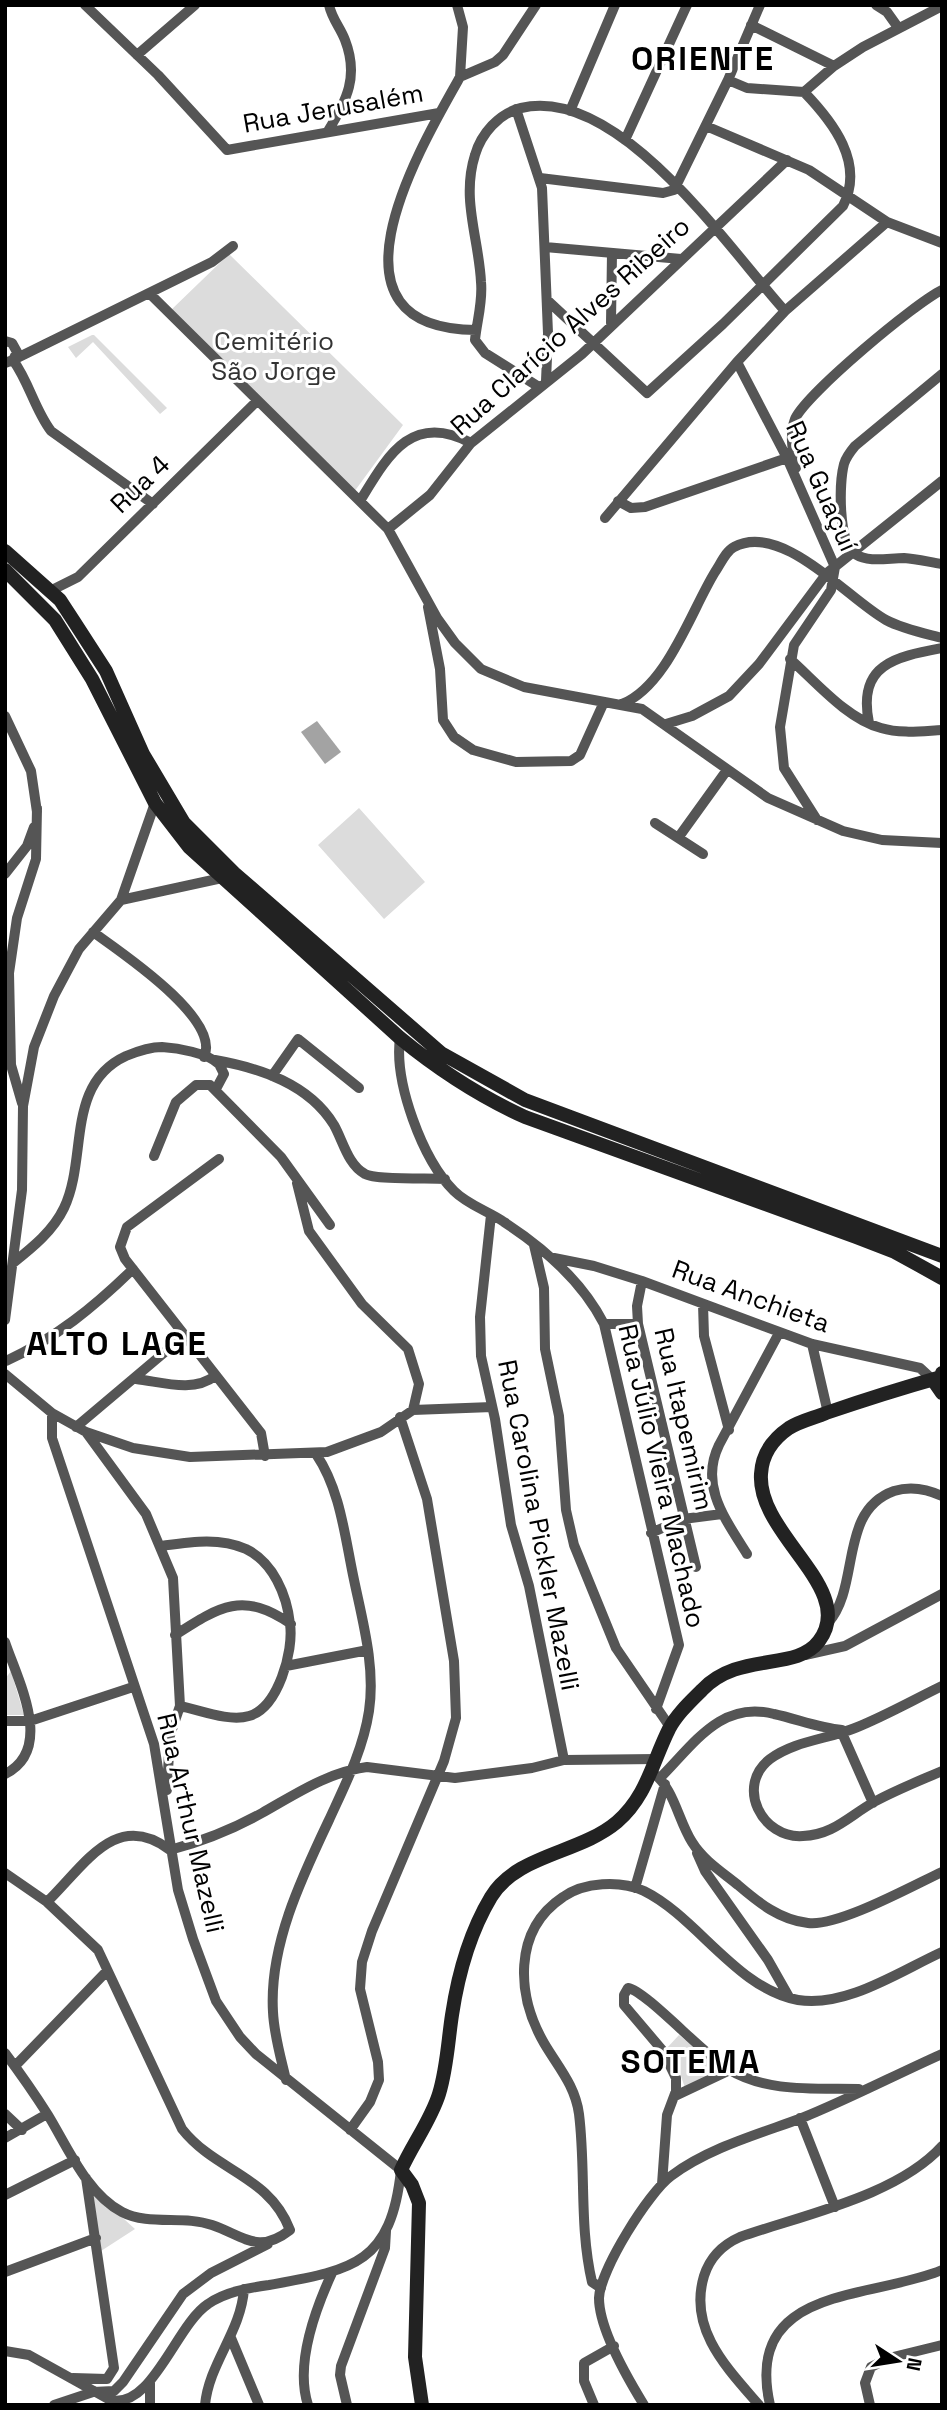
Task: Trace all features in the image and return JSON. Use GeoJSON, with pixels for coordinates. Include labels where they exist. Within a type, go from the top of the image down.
{"type":"FeatureCollection","features":[{"type":"Feature","properties":{"kind":"main road"},"geometry":{"type":"LineString","coordinates":[[5,551],[50,591],[75,623],[106,671],[143,754],[171,806],[207,847],[420,1037],[485,1080],[525,1100],[942,1255]]}},
{"type":"Feature","properties":{"kind":"main road"},"geometry":{"type":"LineString","coordinates":[[6,570],[34,592],[50,591]]}},
{"type":"Feature","properties":{"kind":"main road"},"geometry":{"type":"LineString","coordinates":[[6,570],[55,620],[81,660],[155,803],[191,850],[400,1038],[455,1080],[525,1117],[856,1237],[894,1252],[942,1278]]}},
{"type":"Feature","properties":{"kind":"main road"},"geometry":{"type":"LineString","coordinates":[[422,2405],[415,2357],[419,2203],[412,2185],[401,2170],[438,2097],[458,1984],[477,1926],[493,1894],[518,1870],[577,1847],[607,1830],[631,1807],[659,1773],[670,1727],[685,1707],[714,1679],[740,1666],[798,1657],[814,1647],[828,1623],[825,1595],[771,1518],[760,1480],[762,1460],[777,1437],[798,1423],[939,1375],[942,1393]]}},
{"type":"Feature","properties":{"kind":"street","name":"Rua Jerusalém"},"geometry":{"type":"LineString","coordinates":[[85,5],[137,55],[227,150],[439,113]]}},
{"type":"Feature","properties":{"kind":"street"},"geometry":{"type":"LineString","coordinates":[[137,55],[195,5]]}},
{"type":"Feature","properties":{"kind":"street"},"geometry":{"type":"LineString","coordinates":[[328,131],[347,99],[353,76],[345,40],[329,5]]}},
{"type":"Feature","properties":{"kind":"street"},"geometry":{"type":"LineString","coordinates":[[457,5],[463,27],[460,76],[439,113],[395,212],[387,246],[394,290],[407,312],[424,322],[444,328],[477,330]]}},
{"type":"Feature","properties":{"kind":"street"},"geometry":{"type":"LineString","coordinates":[[460,76],[495,62],[503,55],[536,5]]}},
{"type":"Feature","properties":{"kind":"street"},"geometry":{"type":"LineString","coordinates":[[570,111],[615,5]]}},
{"type":"Feature","properties":{"kind":"street"},"geometry":{"type":"LineString","coordinates":[[625,140],[687,5]]}},
{"type":"Feature","properties":{"kind":"street"},"geometry":{"type":"LineString","coordinates":[[540,177],[663,193],[677,187],[760,5]]}},
{"type":"Feature","properties":{"kind":"street"},"geometry":{"type":"LineString","coordinates":[[876,5],[887,12],[897,26]]}},
{"type":"Feature","properties":{"kind":"street"},"geometry":{"type":"LineString","coordinates":[[728,80],[747,88],[804,92],[834,66],[897,26],[942,6]]}},
{"type":"Feature","properties":{"kind":"street"},"geometry":{"type":"LineString","coordinates":[[751,25],[834,66]]}},
{"type":"Feature","properties":{"kind":"street"},"geometry":{"type":"LineString","coordinates":[[547,300],[647,393],[836,215],[848,198],[850,166],[844,144],[804,92]]}},
{"type":"Feature","properties":{"kind":"street"},"geometry":{"type":"LineString","coordinates":[[516,109],[540,177],[547,300],[543,384],[480,349],[475,340],[482,284],[471,223],[471,172],[480,142],[498,120],[516,109],[545,106],[570,111],[597,122],[625,140],[677,187],[785,312]]}},
{"type":"Feature","properties":{"kind":"street"},"geometry":{"type":"LineString","coordinates":[[706,126],[821,177],[848,198],[887,222],[942,243]]}},
{"type":"Feature","properties":{"kind":"street","name":"Rua Clarício Alves Ribeiro"},"geometry":{"type":"LineString","coordinates":[[388,529],[430,495],[471,443],[592,342],[787,160]]}},
{"type":"Feature","properties":{"kind":"street"},"geometry":{"type":"LineString","coordinates":[[605,518],[737,362],[785,312],[887,222]]}},
{"type":"Feature","properties":{"kind":"street"},"geometry":{"type":"LineString","coordinates":[[8,362],[212,262],[233,246]]}},
{"type":"Feature","properties":{"kind":"street"},"geometry":{"type":"LineString","coordinates":[[545,247],[681,260]]}},
{"type":"Feature","properties":{"kind":"street"},"geometry":{"type":"LineString","coordinates":[[611,323],[612,253]]}},
{"type":"Feature","properties":{"kind":"street"},"geometry":{"type":"LineString","coordinates":[[797,481],[792,432],[798,414],[822,388],[918,303],[942,290]]}},
{"type":"Feature","properties":{"kind":"street"},"geometry":{"type":"LineString","coordinates":[[149,293],[388,529],[426,601],[455,643],[491,675],[524,687],[642,709],[768,798],[819,822],[871,839],[942,843]]}},
{"type":"Feature","properties":{"kind":"street"},"geometry":{"type":"LineString","coordinates":[[7,340],[17,349],[8,362]]}},
{"type":"Feature","properties":{"kind":"street"},"geometry":{"type":"LineString","coordinates":[[8,362],[25,376],[42,419],[51,431],[153,504]]}},
{"type":"Feature","properties":{"kind":"street","name":"Rua Guaçuí"},"geometry":{"type":"LineString","coordinates":[[737,362],[787,458],[832,574],[794,645],[780,727],[781,759],[788,778],[819,822]]}},
{"type":"Feature","properties":{"kind":"street"},"geometry":{"type":"LineString","coordinates":[[942,373],[865,436],[845,461],[841,486],[844,530],[847,544],[855,554],[877,559],[906,558],[942,564]]}},
{"type":"Feature","properties":{"kind":"street","name":"Rua 4"},"geometry":{"type":"LineString","coordinates":[[50,591],[78,577],[257,402]]}},
{"type":"Feature","properties":{"kind":"street"},"geometry":{"type":"LineString","coordinates":[[360,501],[387,457],[407,440],[441,434],[471,443]]}},
{"type":"Feature","properties":{"kind":"street"},"geometry":{"type":"LineString","coordinates":[[618,501],[631,508],[645,507],[787,458]]}},
{"type":"Feature","properties":{"kind":"street"},"geometry":{"type":"LineString","coordinates":[[666,724],[717,703],[741,684],[832,574],[942,481]]}},
{"type":"Feature","properties":{"kind":"street"},"geometry":{"type":"LineString","coordinates":[[621,705],[642,691],[664,664],[706,588],[733,547],[753,543],[789,551],[832,574],[887,620],[942,638]]}},
{"type":"Feature","properties":{"kind":"street"},"geometry":{"type":"LineString","coordinates":[[426,601],[440,669],[442,709],[446,727],[468,747],[496,758],[523,762],[571,761],[580,755],[604,702]]}},
{"type":"Feature","properties":{"kind":"street"},"geometry":{"type":"LineString","coordinates":[[869,723],[868,686],[884,665],[893,659],[942,648]]}},
{"type":"Feature","properties":{"kind":"street"},"geometry":{"type":"LineString","coordinates":[[790,659],[869,723],[895,731],[942,730]]}},
{"type":"Feature","properties":{"kind":"street"},"geometry":{"type":"LineString","coordinates":[[5,716],[31,771],[37,808],[36,859],[13,935],[9,982],[10,1065],[23,1106]]}},
{"type":"Feature","properties":{"kind":"street"},"geometry":{"type":"LineString","coordinates":[[678,838],[727,770]]}},
{"type":"Feature","properties":{"kind":"street"},"geometry":{"type":"LineString","coordinates":[[5,1320],[24,1174],[23,1106],[34,1047],[46,1012],[79,949],[121,900],[155,803]]}},
{"type":"Feature","properties":{"kind":"street"},"geometry":{"type":"LineString","coordinates":[[5,874],[27,846],[37,808]]}},
{"type":"Feature","properties":{"kind":"street"},"geometry":{"type":"LineString","coordinates":[[655,822],[703,853]]}},
{"type":"Feature","properties":{"kind":"street"},"geometry":{"type":"LineString","coordinates":[[121,900],[222,878]]}},
{"type":"Feature","properties":{"kind":"street"},"geometry":{"type":"LineString","coordinates":[[93,932],[133,961],[190,1012],[202,1031],[210,1058],[224,1074],[216,1089]]}},
{"type":"Feature","properties":{"kind":"street","name":"Rua Júlio Vieira Machado"},"geometry":{"type":"LineString","coordinates":[[400,1038],[398,1068],[405,1094],[421,1137],[445,1179],[461,1197],[491,1214],[551,1257],[584,1292],[604,1324],[679,1644],[656,1709]]}},
{"type":"Feature","properties":{"kind":"street"},"geometry":{"type":"LineString","coordinates":[[272,1076],[298,1039],[359,1088]]}},
{"type":"Feature","properties":{"kind":"street"},"geometry":{"type":"LineString","coordinates":[[13,1263],[44,1237],[65,1207],[74,1183],[85,1106],[92,1086],[107,1068],[140,1050],[177,1049],[272,1076],[322,1109],[350,1158],[364,1174],[379,1178],[410,1176],[445,1179]]}},
{"type":"Feature","properties":{"kind":"street"},"geometry":{"type":"LineString","coordinates":[[154,1156],[171,1112],[182,1095],[196,1085],[205,1084],[216,1089],[281,1157],[330,1224]]}},
{"type":"Feature","properties":{"kind":"street"},"geometry":{"type":"LineString","coordinates":[[219,1159],[127,1227],[120,1247],[133,1269],[261,1433],[265,1456]]}},
{"type":"Feature","properties":{"kind":"street"},"geometry":{"type":"LineString","coordinates":[[295,1177],[309,1231],[362,1304],[408,1349],[418,1384],[413,1410]]}},
{"type":"Feature","properties":{"kind":"street","name":"Rua Carolina Pickler Mazelli"},"geometry":{"type":"LineString","coordinates":[[491,1214],[480,1317],[481,1356],[511,1525],[529,1586],[564,1760]]}},
{"type":"Feature","properties":{"kind":"street"},"geometry":{"type":"LineString","coordinates":[[534,1244],[544,1288],[545,1349],[559,1416],[568,1523],[578,1555],[617,1648],[670,1727]]}},
{"type":"Feature","properties":{"kind":"street","name":"Rua Anchieta"},"geometry":{"type":"LineString","coordinates":[[551,1257],[642,1281],[812,1344],[914,1366],[939,1375]]}},
{"type":"Feature","properties":{"kind":"street"},"geometry":{"type":"LineString","coordinates":[[133,1269],[77,1320],[6,1365],[20,1385],[52,1413],[81,1429],[133,1448],[168,1455],[316,1454],[368,1438],[413,1410],[492,1407]]}},
{"type":"Feature","properties":{"kind":"street","name":"Rua Itapemirim"},"geometry":{"type":"LineString","coordinates":[[642,1281],[636,1306],[638,1324],[696,1567]]}},
{"type":"Feature","properties":{"kind":"street"},"geometry":{"type":"LineString","coordinates":[[703,1304],[704,1336],[729,1430]]}},
{"type":"Feature","properties":{"kind":"street"},"geometry":{"type":"LineString","coordinates":[[604,1324],[638,1324]]}},
{"type":"Feature","properties":{"kind":"street"},"geometry":{"type":"LineString","coordinates":[[747,1554],[715,1499],[712,1471],[715,1453],[779,1333]]}},
{"type":"Feature","properties":{"kind":"street"},"geometry":{"type":"LineString","coordinates":[[81,1429],[185,1335]]}},
{"type":"Feature","properties":{"kind":"street"},"geometry":{"type":"LineString","coordinates":[[812,1344],[828,1413]]}},
{"type":"Feature","properties":{"kind":"street"},"geometry":{"type":"LineString","coordinates":[[136,1379],[200,1385],[215,1376]]}},
{"type":"Feature","properties":{"kind":"street","name":"Rua Arthur Mazelli"},"geometry":{"type":"LineString","coordinates":[[52,1413],[52,1438],[133,1687],[152,1737],[166,1806],[170,1850],[178,1890],[216,2001],[240,2038],[286,2080],[401,2170]]}},
{"type":"Feature","properties":{"kind":"street"},"geometry":{"type":"LineString","coordinates":[[350,2130],[370,2102],[379,2080],[378,2062],[360,1989],[362,1962],[372,1931],[438,1775],[456,1718],[454,1661],[427,1499],[400,1417]]}},
{"type":"Feature","properties":{"kind":"street"},"geometry":{"type":"LineString","coordinates":[[81,1429],[146,1514],[173,1578],[174,1635],[180,1706],[170,1735],[166,1806]]}},
{"type":"Feature","properties":{"kind":"street"},"geometry":{"type":"LineString","coordinates":[[286,2080],[274,2028],[274,1972],[299,1891],[352,1769],[369,1713],[371,1682],[368,1650],[337,1499],[316,1454]]}},
{"type":"Feature","properties":{"kind":"street"},"geometry":{"type":"LineString","coordinates":[[828,1623],[843,1596],[857,1532],[869,1508],[879,1498],[902,1489],[927,1491],[942,1496]]}},
{"type":"Feature","properties":{"kind":"street"},"geometry":{"type":"LineString","coordinates":[[651,1532],[683,1519],[722,1514]]}},
{"type":"Feature","properties":{"kind":"street"},"geometry":{"type":"LineString","coordinates":[[161,1546],[223,1542],[253,1553],[274,1572],[291,1624],[286,1666],[275,1692],[254,1714],[236,1717],[180,1706]]}},
{"type":"Feature","properties":{"kind":"street"},"geometry":{"type":"LineString","coordinates":[[798,1657],[845,1646],[942,1594]]}},
{"type":"Feature","properties":{"kind":"street"},"geometry":{"type":"LineString","coordinates":[[174,1635],[218,1610],[243,1603],[271,1611],[291,1624]]}},
{"type":"Feature","properties":{"kind":"street"},"geometry":{"type":"LineString","coordinates":[[5,1642],[9,1667],[30,1721],[28,1752],[19,1765],[5,1774]]}},
{"type":"Feature","properties":{"kind":"street"},"geometry":{"type":"LineString","coordinates":[[286,1666],[368,1650]]}},
{"type":"Feature","properties":{"kind":"street"},"geometry":{"type":"LineString","coordinates":[[942,1686],[845,1732],[790,1749],[770,1759],[754,1782],[753,1791],[758,1809],[768,1824],[782,1834],[802,1836],[837,1827],[873,1803],[942,1771]]}},
{"type":"Feature","properties":{"kind":"street"},"geometry":{"type":"LineString","coordinates":[[5,1721],[30,1721],[133,1687]]}},
{"type":"Feature","properties":{"kind":"street"},"geometry":{"type":"LineString","coordinates":[[635,1888],[659,1773],[711,1724],[730,1714],[769,1712],[845,1732]]}},
{"type":"Feature","properties":{"kind":"street"},"geometry":{"type":"LineString","coordinates":[[845,1732],[873,1803]]}},
{"type":"Feature","properties":{"kind":"street"},"geometry":{"type":"LineString","coordinates":[[152,1737],[162,1741],[170,1735]]}},
{"type":"Feature","properties":{"kind":"street"},"geometry":{"type":"LineString","coordinates":[[47,1902],[105,1845],[120,1835],[143,1835],[170,1850],[258,1815],[313,1783],[352,1769],[367,1767],[461,1777],[545,1766],[564,1760],[659,1773]]}},
{"type":"Feature","properties":{"kind":"street"},"geometry":{"type":"LineString","coordinates":[[659,1773],[705,1871],[763,1952],[789,1997]]}},
{"type":"Feature","properties":{"kind":"street"},"geometry":{"type":"LineString","coordinates":[[693,1844],[764,1907],[812,1924],[845,1916],[942,1872]]}},
{"type":"Feature","properties":{"kind":"street"},"geometry":{"type":"LineString","coordinates":[[5,1873],[47,1902],[98,1950],[182,2129],[198,2148],[264,2190],[279,2207],[290,2230],[271,2243],[211,2273],[183,2294],[123,2382],[114,2391],[93,2392],[54,2405]]}},
{"type":"Feature","properties":{"kind":"street"},"geometry":{"type":"LineString","coordinates":[[601,2288],[592,2282],[585,2248],[582,2149],[576,2098],[565,2073],[536,2027],[525,1989],[524,1959],[533,1928],[564,1896],[600,1885],[635,1888],[655,1898],[755,1980],[789,1997],[808,2001],[841,1996],[942,1952]]}},
{"type":"Feature","properties":{"kind":"street"},"geometry":{"type":"LineString","coordinates":[[15,2066],[107,1971]]}},
{"type":"Feature","properties":{"kind":"street"},"geometry":{"type":"LineString","coordinates":[[662,2184],[668,2108],[675,2096],[676,2078],[669,2061],[624,2003],[628,1988],[641,1994],[704,2051],[730,2070],[781,2087],[862,2090]]}},
{"type":"Feature","properties":{"kind":"street"},"geometry":{"type":"LineString","coordinates":[[5,2053],[75,2160],[103,2197],[130,2215],[203,2222],[246,2240],[271,2243]]}},
{"type":"Feature","properties":{"kind":"street"},"geometry":{"type":"LineString","coordinates":[[645,2405],[614,2346],[600,2305],[601,2288],[629,2231],[662,2184],[687,2165],[942,2054]]}},
{"type":"Feature","properties":{"kind":"street"},"geometry":{"type":"LineString","coordinates":[[675,2096],[730,2070]]}},
{"type":"Feature","properties":{"kind":"street"},"geometry":{"type":"LineString","coordinates":[[5,2138],[47,2114]]}},
{"type":"Feature","properties":{"kind":"street"},"geometry":{"type":"LineString","coordinates":[[5,2115],[22,2130]]}},
{"type":"Feature","properties":{"kind":"street"},"geometry":{"type":"LineString","coordinates":[[800,2118],[835,2207]]}},
{"type":"Feature","properties":{"kind":"street"},"geometry":{"type":"LineString","coordinates":[[759,2405],[723,2363],[705,2332],[699,2305],[708,2267],[726,2244],[740,2237],[835,2207],[918,2166],[942,2146]]}},
{"type":"Feature","properties":{"kind":"street"},"geometry":{"type":"LineString","coordinates":[[5,2195],[75,2160]]}},
{"type":"Feature","properties":{"kind":"street"},"geometry":{"type":"LineString","coordinates":[[5,2351],[29,2355],[93,2392],[110,2400],[127,2403],[150,2381],[185,2325],[212,2301],[244,2289],[332,2273],[372,2253],[397,2206],[401,2170]]}},
{"type":"Feature","properties":{"kind":"street"},"geometry":{"type":"LineString","coordinates":[[72,2378],[107,2379],[113,2372],[86,2175]]}},
{"type":"Feature","properties":{"kind":"street"},"geometry":{"type":"LineString","coordinates":[[347,2405],[340,2375],[341,2366],[385,2248],[386,2230]]}},
{"type":"Feature","properties":{"kind":"street"},"geometry":{"type":"LineString","coordinates":[[5,2272],[96,2238]]}},
{"type":"Feature","properties":{"kind":"street"},"geometry":{"type":"LineString","coordinates":[[770,2405],[764,2380],[766,2360],[775,2337],[793,2319],[805,2310],[860,2289],[942,2270]]}},
{"type":"Feature","properties":{"kind":"street"},"geometry":{"type":"LineString","coordinates":[[308,2405],[304,2383],[309,2341],[332,2273]]}},
{"type":"Feature","properties":{"kind":"street"},"geometry":{"type":"LineString","coordinates":[[205,2405],[210,2379],[241,2311],[244,2289]]}},
{"type":"Feature","properties":{"kind":"street"},"geometry":{"type":"LineString","coordinates":[[230,2338],[259,2405]]}},
{"type":"Feature","properties":{"kind":"street"},"geometry":{"type":"LineString","coordinates":[[870,2405],[865,2382],[871,2367],[889,2358],[942,2345]]}},
{"type":"Feature","properties":{"kind":"street"},"geometry":{"type":"LineString","coordinates":[[594,2405],[584,2381],[584,2363],[614,2346]]}},
{"type":"Feature","properties":{"kind":"street"},"geometry":{"type":"LineString","coordinates":[[150,2381],[150,2405]]}},
{"type":"Feature","properties":{"kind":"green space","name":"Cemitério São Jorge"},"geometry":{"type":"Polygon","coordinates":[[[229,254],[403,425],[354,492],[170,311],[229,254]]]}},
{"type":"Feature","properties":{"kind":"green space"},"geometry":{"type":"Polygon","coordinates":[[[92,335],[167,408],[160,414],[93,342],[76,358],[68,347],[92,335]]]}},
{"type":"Feature","properties":{"kind":"green space"},"geometry":{"type":"Polygon","coordinates":[[[359,808],[425,882],[384,919],[318,845],[359,808]]]}},
{"type":"Feature","properties":{"kind":"green space"},"geometry":{"type":"Polygon","coordinates":[[[11,1671],[24,1715],[5,1715],[5,1679],[11,1671]]]}},
{"type":"Feature","properties":{"kind":"green space"},"geometry":{"type":"Polygon","coordinates":[[[679,2035],[718,2067],[719,2072],[685,2088],[677,2064],[666,2049],[679,2035]]]}},
{"type":"Feature","properties":{"kind":"green space"},"geometry":{"type":"Polygon","coordinates":[[[91,2189],[135,2229],[101,2251],[91,2189]]]}},
{"type":"Feature","properties":{"kind":"shaded area"},"geometry":{"type":"Polygon","coordinates":[[[317,721],[341,752],[325,764],[301,732],[317,721]]]}},
{"type":"Feature","properties":{"kind":"district","name":"ORIENTE"},"geometry":{"type":"Point","coordinates":[703,59]}},
{"type":"Feature","properties":{"kind":"district","name":"ALTO LAGE"},"geometry":{"type":"Point","coordinates":[117,1344]}},
{"type":"Feature","properties":{"kind":"district","name":"SOTEMA"},"geometry":{"type":"Point","coordinates":[691,2062]}}]}
